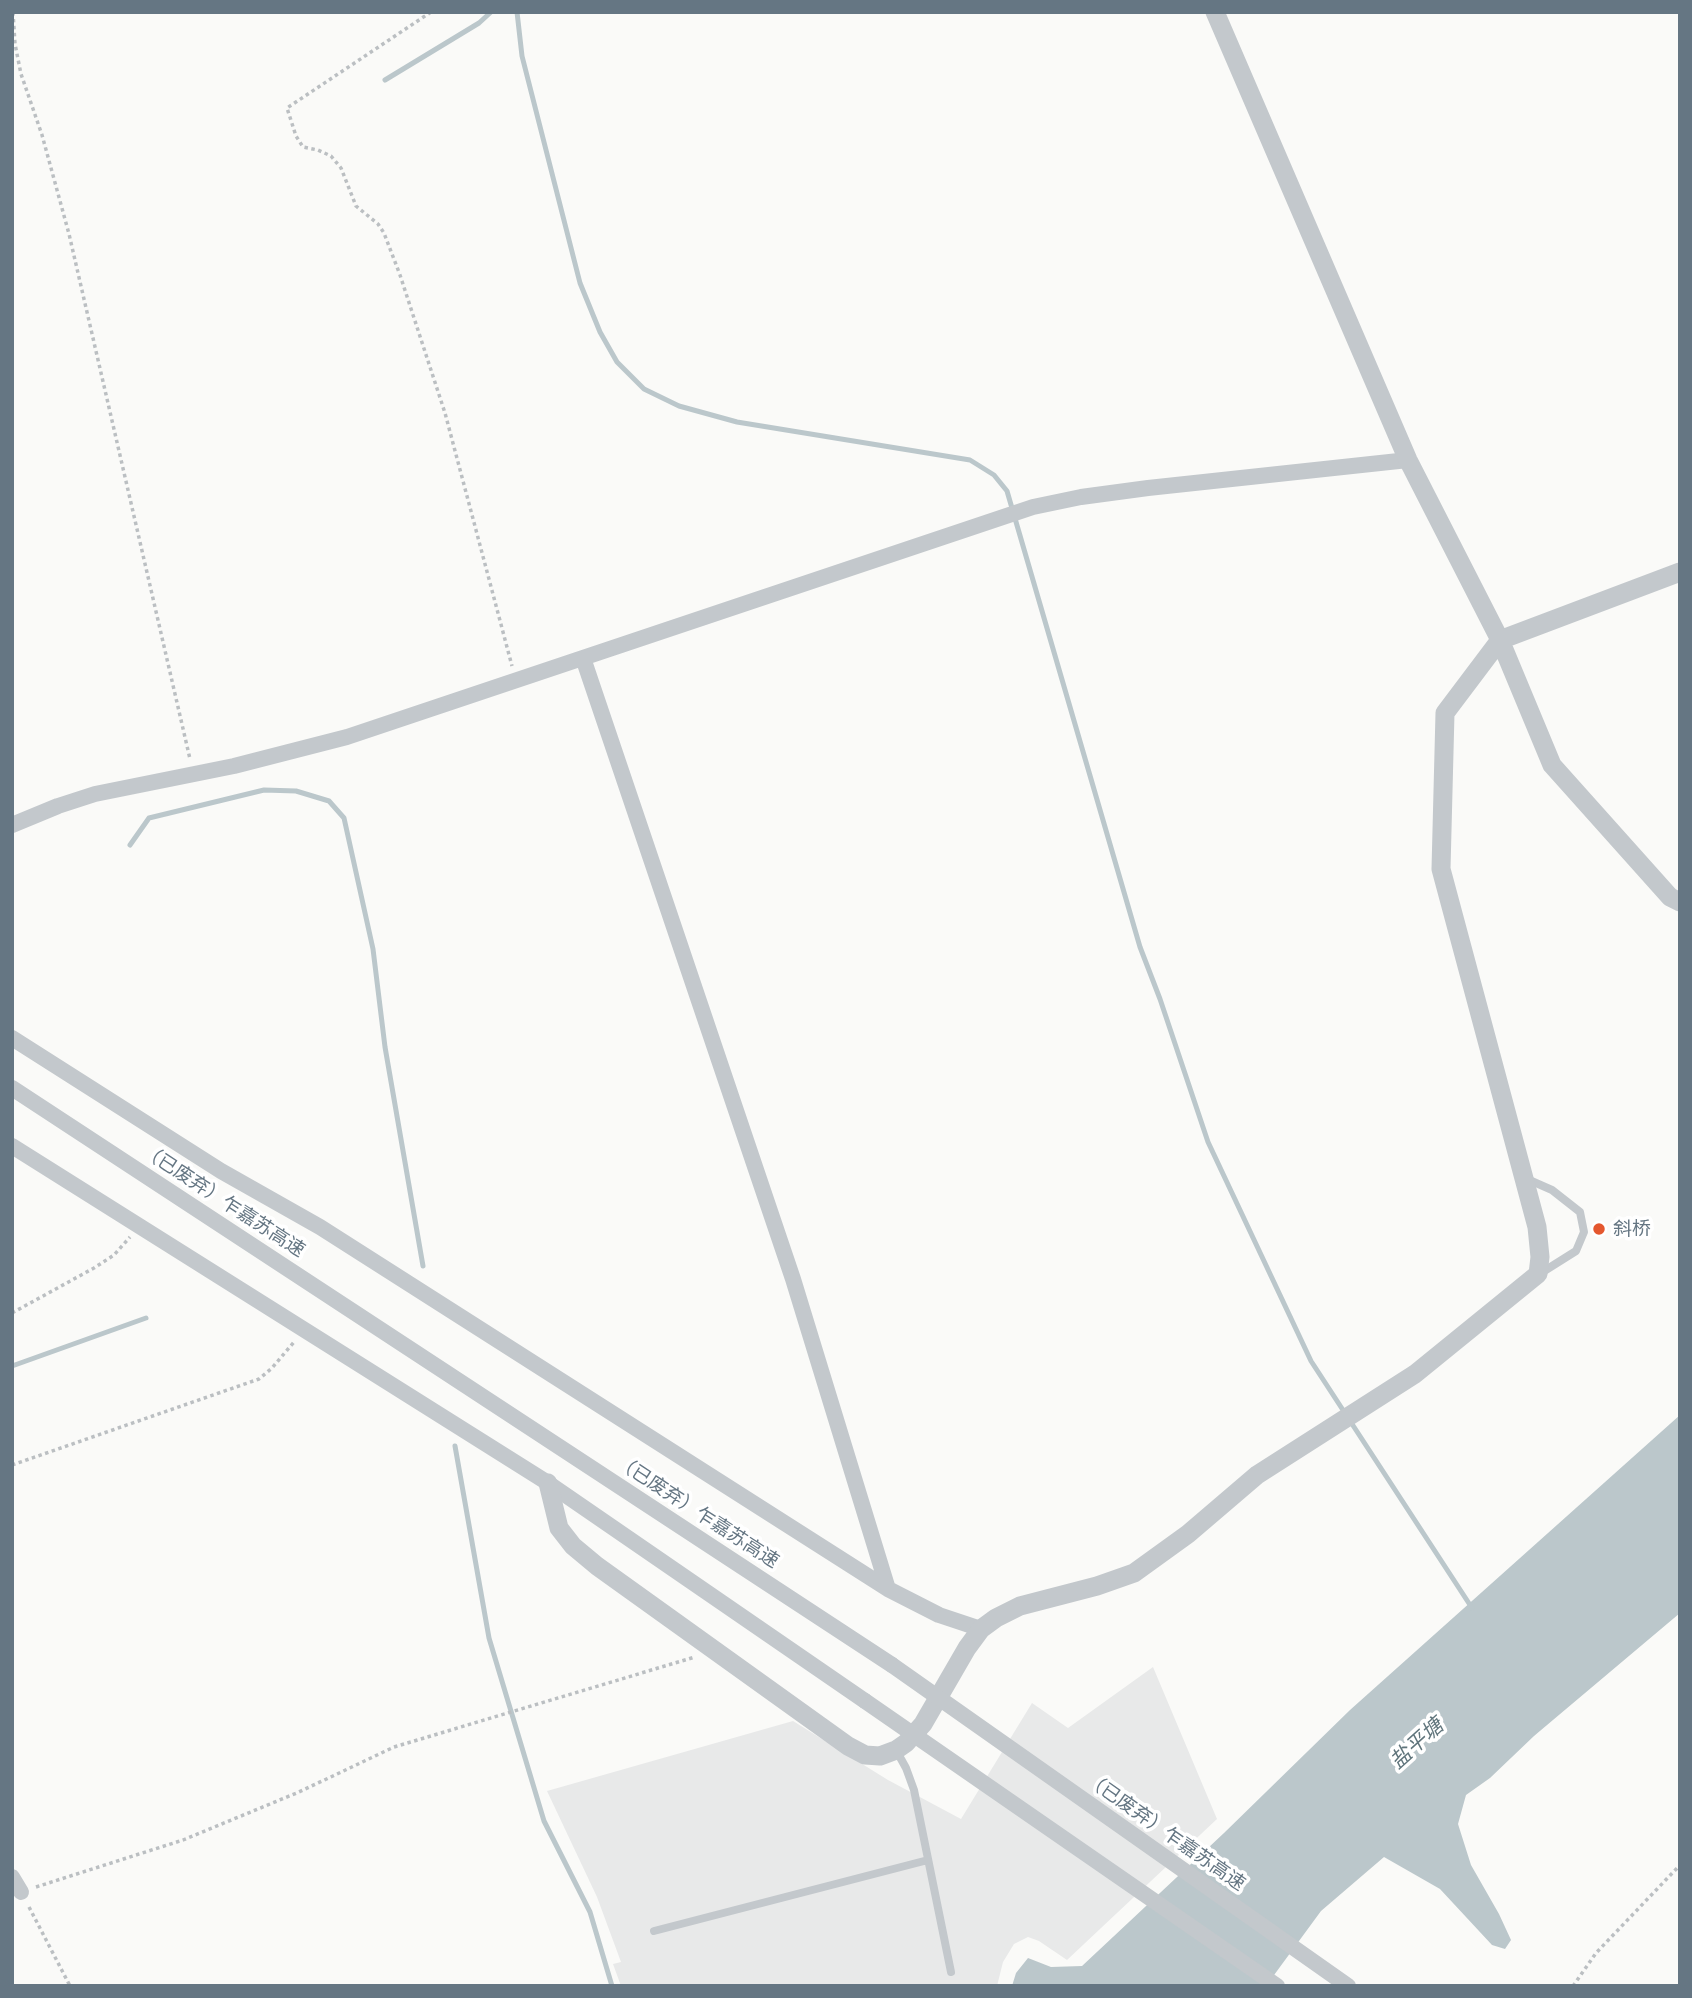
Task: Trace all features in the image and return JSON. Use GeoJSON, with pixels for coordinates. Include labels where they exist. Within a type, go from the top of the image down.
{"type":"FeatureCollection","features":[{"type":"Feature","properties":{"kind":"street"},"geometry":{"type":"LineString","coordinates":[[1215,12],[1408,460],[1500,640],[1552,765],[1670,897],[1680,902]]}},
{"type":"Feature","properties":{"kind":"street"},"geometry":{"type":"LineString","coordinates":[[12,825],[95,794],[194,774],[347,737],[1033,507],[1147,488],[1408,460]]}},
{"type":"Feature","properties":{"kind":"street"},"geometry":{"type":"LineString","coordinates":[[548,1483],[559,1528],[573,1546],[715,1652],[848,1746],[865,1755],[880,1756],[906,1744],[923,1724],[967,1648],[981,1629],[996,1618],[1020,1606],[1097,1586],[1134,1573],[1188,1534],[1257,1475],[1415,1374],[1538,1274],[1540,1257],[1537,1227],[1441,869],[1445,713],[1500,640],[1680,572]]}},
{"type":"Feature","properties":{"kind":"street"},"geometry":{"type":"LineString","coordinates":[[583,658],[793,1279],[888,1589]]}},
{"type":"Feature","properties":{"kind":"street"},"geometry":{"type":"LineString","coordinates":[[12,1038],[221,1171],[320,1227],[888,1589],[939,1615],[981,1629]]}},
{"type":"Feature","properties":{"kind":"street","name":"（已废弃）乍嘉苏高速"},"geometry":{"type":"LineString","coordinates":[[12,1088],[892,1665],[1348,1986]]}},
{"type":"Feature","properties":{"kind":"street"},"geometry":{"type":"LineString","coordinates":[[12,1146],[548,1483],[1276,1986]]}},
{"type":"Feature","properties":{"kind":"street"},"geometry":{"type":"LineString","coordinates":[[12,1877],[21,1892]]}},
{"type":"Feature","properties":{"kind":"lane"},"geometry":{"type":"LineString","coordinates":[[1524,1178],[1552,1191],[1580,1212],[1584,1232],[1576,1251],[1538,1274]]}},
{"type":"Feature","properties":{"kind":"lane"},"geometry":{"type":"LineString","coordinates":[[896,1750],[914,1790],[951,1972]]}},
{"type":"Feature","properties":{"kind":"lane"},"geometry":{"type":"LineString","coordinates":[[654,1931],[928,1860]]}},
{"type":"Feature","properties":{"kind":"path"},"geometry":{"type":"LineString","coordinates":[[13,12],[15,44],[21,74],[42,135],[69,233],[194,774]]}},
{"type":"Feature","properties":{"kind":"path"},"geometry":{"type":"LineString","coordinates":[[431,12],[287,108],[296,136],[303,147],[331,156],[341,168],[356,206],[378,224],[384,233],[445,413],[516,682]]}},
{"type":"Feature","properties":{"kind":"path"},"geometry":{"type":"LineString","coordinates":[[12,1313],[62,1287],[114,1255],[137,1225]]}},
{"type":"Feature","properties":{"kind":"path"},"geometry":{"type":"LineString","coordinates":[[12,1465],[259,1380],[288,1350],[303,1329]]}},
{"type":"Feature","properties":{"kind":"path"},"geometry":{"type":"LineString","coordinates":[[70,1986],[21,1892],[183,1840],[299,1792],[394,1747],[715,1652]]}},
{"type":"Feature","properties":{"kind":"path"},"geometry":{"type":"LineString","coordinates":[[1573,1986],[1595,1953],[1680,1865]]}},
{"type":"Feature","properties":{"kind":"shaded area"},"geometry":{"type":"Polygon","coordinates":[[[1153,1667],[1217,1819],[1067,1960],[1039,1941],[1028,1937],[1014,1944],[1003,1962],[997,1986],[621,1986],[613,1964],[621,1962],[597,1897],[547,1791],[793,1721],[888,1780],[961,1819],[1032,1703],[1068,1728],[1153,1667]]]}},
{"type":"Feature","properties":{"kind":"water","name":"盐平塘"},"geometry":{"type":"Polygon","coordinates":[[[1680,1415],[1680,1613],[1534,1736],[1490,1778],[1466,1795],[1458,1824],[1471,1865],[1511,1940],[1505,1949],[1492,1945],[1440,1889],[1384,1857],[1321,1911],[1266,1986],[1012,1986],[1016,1973],[1028,1958],[1051,1967],[1082,1966],[1350,1710],[1680,1415]]]}},
{"type":"Feature","properties":{"kind":"waterway"},"geometry":{"type":"LineString","coordinates":[[385,80],[479,23],[491,12]]}},
{"type":"Feature","properties":{"kind":"waterway"},"geometry":{"type":"LineString","coordinates":[[517,12],[522,56],[580,283],[600,332],[617,362],[644,389],[679,406],[737,422],[970,460],[994,475],[1007,491],[1140,947],[1208,1142],[1311,1361],[1472,1608]]}},
{"type":"Feature","properties":{"kind":"waterway"},"geometry":{"type":"LineString","coordinates":[[130,845],[149,818],[264,790],[296,791],[329,801],[344,818],[373,949],[385,1047],[423,1266]]}},
{"type":"Feature","properties":{"kind":"waterway"},"geometry":{"type":"LineString","coordinates":[[12,1366],[146,1318]]}},
{"type":"Feature","properties":{"kind":"waterway"},"geometry":{"type":"LineString","coordinates":[[455,1446],[489,1638],[544,1821],[590,1912],[612,1986]]}},
{"type":"Feature","properties":{"kind":"place","name":"斜桥"},"geometry":{"type":"Point","coordinates":[1599,1229]}}]}
